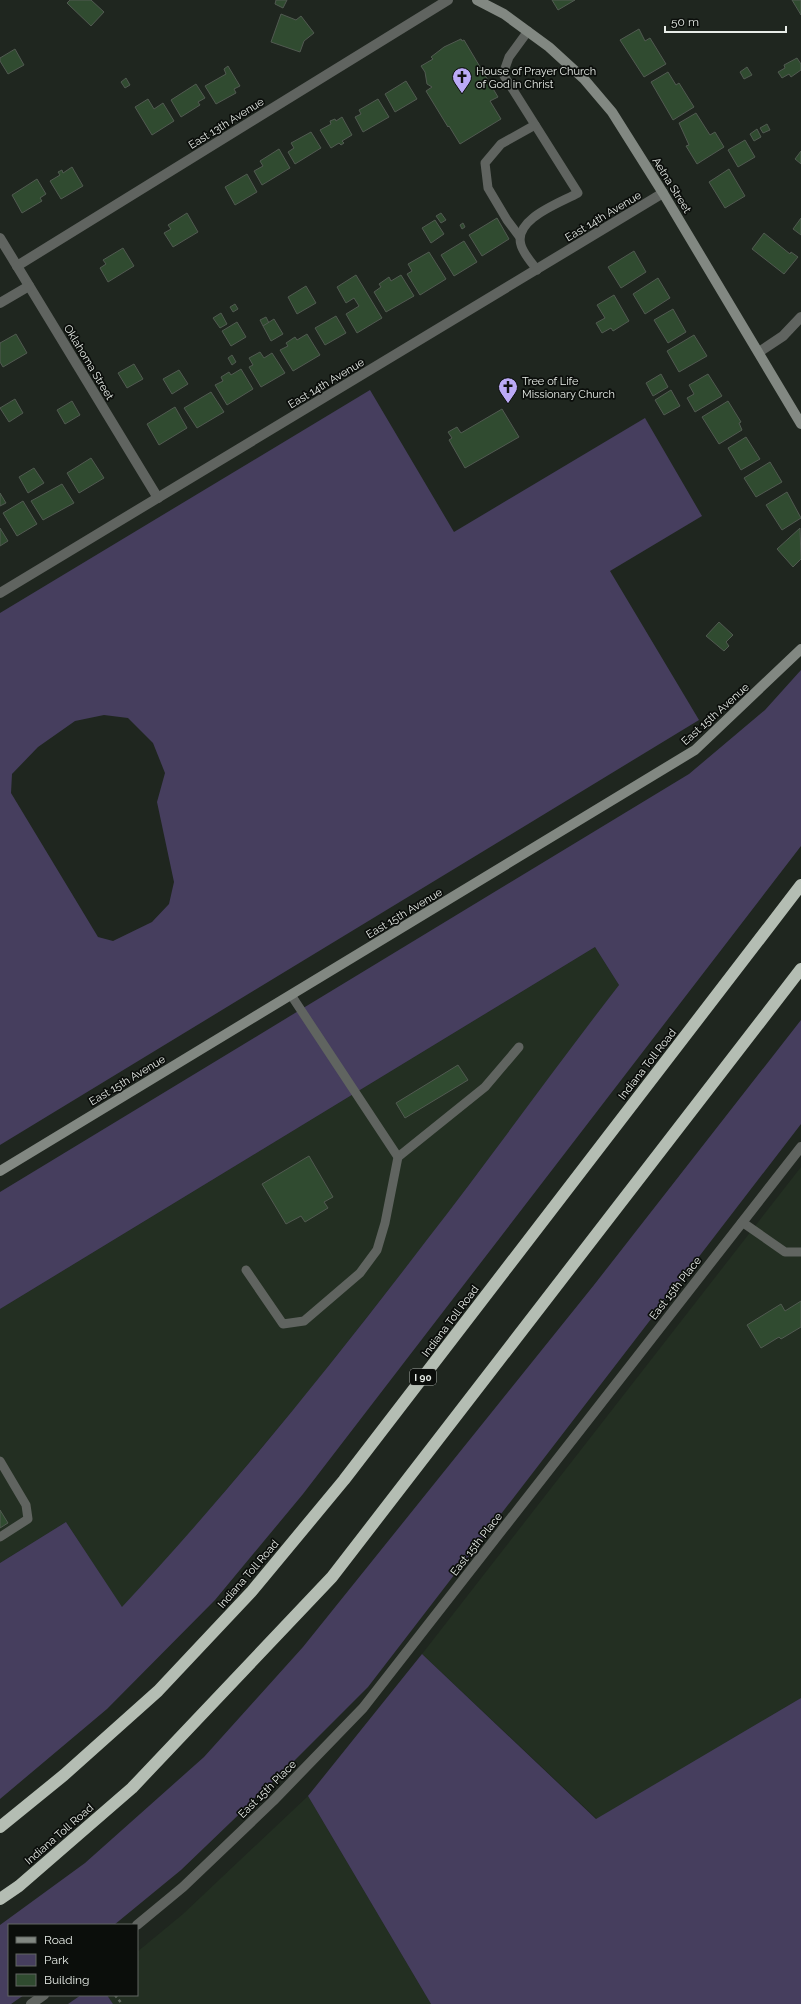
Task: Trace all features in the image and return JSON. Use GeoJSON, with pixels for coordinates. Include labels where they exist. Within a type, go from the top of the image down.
{"type":"FeatureCollection","features":[{"type":"Feature","properties":{"kind":"highway","name":"Indiana Toll Road"},"geometry":{"type":"LineString","coordinates":[[0,1827],[64,1775],[158,1691],[252,1591],[349,1474],[801,885]]}},
{"type":"Feature","properties":{"kind":"highway","name":"Indiana Toll Road"},"geometry":{"type":"LineString","coordinates":[[0,1899],[19,1886],[132,1788],[332,1577],[801,969]]}},
{"type":"Feature","properties":{"kind":"street","name":"East 13th Avenue"},"geometry":{"type":"LineString","coordinates":[[17,266],[448,0]]}},
{"type":"Feature","properties":{"kind":"street","name":"Aetna Street"},"geometry":{"type":"LineString","coordinates":[[477,0],[504,14],[528,31],[574,69],[601,98],[622,127],[801,424]]}},
{"type":"Feature","properties":{"kind":"street","name":"East 14th Avenue"},"geometry":{"type":"LineString","coordinates":[[0,593],[663,194]]}},
{"type":"Feature","properties":{"kind":"street","name":"Oklahoma Street"},"geometry":{"type":"LineString","coordinates":[[0,238],[158,498]]}},
{"type":"Feature","properties":{"kind":"street"},"geometry":{"type":"LineString","coordinates":[[0,303],[29,286]]}},
{"type":"Feature","properties":{"kind":"street"},"geometry":{"type":"LineString","coordinates":[[759,352],[783,336],[801,317]]}},
{"type":"Feature","properties":{"kind":"street","name":"East 15th Avenue"},"geometry":{"type":"LineString","coordinates":[[0,1171],[695,750],[801,649]]}},
{"type":"Feature","properties":{"kind":"street","name":"East 15th Place"},"geometry":{"type":"LineString","coordinates":[[138,1924],[183,1887],[273,1801],[363,1708],[801,1147]]}},
{"type":"Feature","properties":{"kind":"street"},"geometry":{"type":"LineString","coordinates":[[31,2004],[43,1996]]}},
{"type":"Feature","properties":{"kind":"lane"},"geometry":{"type":"LineString","coordinates":[[528,31],[509,57],[503,74],[578,193],[528,220],[522,229],[520,236],[521,246],[537,270]]}},
{"type":"Feature","properties":{"kind":"lane"},"geometry":{"type":"LineString","coordinates":[[520,236],[507,220],[488,188],[485,163],[502,144],[535,125]]}},
{"type":"Feature","properties":{"kind":"lane"},"geometry":{"type":"LineString","coordinates":[[290,995],[398,1157]]}},
{"type":"Feature","properties":{"kind":"lane"},"geometry":{"type":"LineString","coordinates":[[246,1270],[283,1324],[304,1321],[360,1273],[377,1250],[385,1223],[398,1157],[485,1087],[519,1047]]}},
{"type":"Feature","properties":{"kind":"lane"},"geometry":{"type":"LineString","coordinates":[[742,1222],[785,1252],[801,1252]]}},
{"type":"Feature","properties":{"kind":"lane"},"geometry":{"type":"LineString","coordinates":[[0,1461],[26,1505],[28,1519],[0,1537]]}},
{"type":"Feature","properties":{"kind":"path"},"geometry":{"type":"LineString","coordinates":[[116,1996],[122,2004]]}},
{"type":"Feature","properties":{"kind":"shaded area"},"geometry":{"type":"Polygon","coordinates":[[[595,947],[619,985],[427,1241],[305,1396],[185,1539],[122,1608],[66,1522],[0,1563],[0,1309],[595,947]]]}},
{"type":"Feature","properties":{"kind":"shaded area"},"geometry":{"type":"Polygon","coordinates":[[[801,1167],[801,1698],[597,1819],[422,1654],[801,1167]]]}},
{"type":"Feature","properties":{"kind":"shaded area"},"geometry":{"type":"Polygon","coordinates":[[[308,1796],[431,2004],[113,2004],[108,1996],[138,1996],[138,1951],[183,1914],[308,1796]]]}},
{"type":"Feature","properties":{"kind":"green space"},"geometry":{"type":"Polygon","coordinates":[[[370,390],[454,532],[645,418],[702,516],[610,571],[699,720],[0,1145],[0,613],[370,390]],[[104,715],[75,721],[38,747],[12,774],[11,793],[98,937],[113,941],[152,922],[169,904],[174,882],[157,802],[165,773],[153,743],[128,718],[104,715]]]}},
{"type":"Feature","properties":{"kind":"green space"},"geometry":{"type":"Polygon","coordinates":[[[801,670],[801,846],[303,1494],[215,1600],[107,1709],[0,1799],[0,1563],[66,1522],[122,1607],[202,1519],[316,1382],[451,1209],[619,985],[595,947],[0,1309],[0,1192],[689,774],[765,710],[801,670]]]}},
{"type":"Feature","properties":{"kind":"green space"},"geometry":{"type":"Polygon","coordinates":[[[801,1020],[801,1124],[368,1687],[283,1772],[181,1870],[115,1924],[8,1924],[8,1996],[23,1996],[11,2004],[0,2004],[0,1925],[85,1863],[204,1757],[303,1647],[594,1285],[801,1020]]]}},
{"type":"Feature","properties":{"kind":"green space"},"geometry":{"type":"Polygon","coordinates":[[[422,1654],[596,1819],[801,1698],[801,2004],[431,2004],[308,1796],[422,1654]]]}},
{"type":"Feature","properties":{"kind":"green space"},"geometry":{"type":"Polygon","coordinates":[[[80,1996],[108,1996],[113,2004],[68,2004],[80,1996]]]}},
{"type":"Feature","properties":{"kind":"building"},"geometry":{"type":"Polygon","coordinates":[[[70,0],[91,0],[104,12],[91,26],[67,3],[70,0]]]}},
{"type":"Feature","properties":{"kind":"building"},"geometry":{"type":"Polygon","coordinates":[[[276,0],[287,0],[283,8],[275,4],[276,0]]]}},
{"type":"Feature","properties":{"kind":"building"},"geometry":{"type":"Polygon","coordinates":[[[552,0],[575,0],[558,10],[552,0]]]}},
{"type":"Feature","properties":{"kind":"building"},"geometry":{"type":"Polygon","coordinates":[[[792,0],[801,0],[801,15],[792,0]]]}},
{"type":"Feature","properties":{"kind":"building"},"geometry":{"type":"Polygon","coordinates":[[[281,14],[296,20],[301,16],[314,33],[304,41],[300,52],[271,42],[281,14]]]}},
{"type":"Feature","properties":{"kind":"building"},"geometry":{"type":"Polygon","coordinates":[[[639,29],[645,41],[650,38],[666,64],[644,77],[620,40],[639,29]]]}},
{"type":"Feature","properties":{"kind":"building","name":"House of Prayer Church of God in Christ"},"geometry":{"type":"Polygon","coordinates":[[[461,39],[462,41],[464,40],[498,97],[490,101],[501,119],[460,144],[426,91],[432,87],[427,84],[425,72],[421,66],[433,59],[431,57],[444,47],[461,39]]]}},
{"type":"Feature","properties":{"kind":"building"},"geometry":{"type":"Polygon","coordinates":[[[15,49],[24,65],[8,74],[0,61],[0,58],[15,49]]]}},
{"type":"Feature","properties":{"kind":"building"},"geometry":{"type":"Polygon","coordinates":[[[797,58],[801,64],[801,70],[791,77],[789,74],[782,78],[778,72],[785,68],[784,65],[797,58]]]}},
{"type":"Feature","properties":{"kind":"building"},"geometry":{"type":"Polygon","coordinates":[[[228,66],[240,86],[234,89],[236,93],[216,104],[205,86],[226,74],[224,69],[228,66]]]}},
{"type":"Feature","properties":{"kind":"building"},"geometry":{"type":"Polygon","coordinates":[[[747,67],[752,75],[744,79],[740,72],[747,67]]]}},
{"type":"Feature","properties":{"kind":"building"},"geometry":{"type":"Polygon","coordinates":[[[668,72],[676,85],[679,83],[694,107],[673,120],[651,82],[668,72]]]}},
{"type":"Feature","properties":{"kind":"building"},"geometry":{"type":"Polygon","coordinates":[[[126,78],[130,85],[125,88],[121,82],[126,78]]]}},
{"type":"Feature","properties":{"kind":"building"},"geometry":{"type":"Polygon","coordinates":[[[406,81],[417,99],[395,112],[385,94],[406,81]]]}},
{"type":"Feature","properties":{"kind":"building"},"geometry":{"type":"Polygon","coordinates":[[[196,84],[205,98],[198,102],[200,105],[181,117],[171,100],[196,84]]]}},
{"type":"Feature","properties":{"kind":"building"},"geometry":{"type":"Polygon","coordinates":[[[148,99],[154,109],[163,103],[174,121],[152,135],[135,107],[148,99]]]}},
{"type":"Feature","properties":{"kind":"building"},"geometry":{"type":"Polygon","coordinates":[[[378,99],[389,117],[363,132],[355,117],[361,114],[359,110],[378,99]]]}},
{"type":"Feature","properties":{"kind":"building"},"geometry":{"type":"Polygon","coordinates":[[[696,113],[710,135],[715,132],[724,147],[697,164],[686,146],[689,145],[679,123],[696,113]]]}},
{"type":"Feature","properties":{"kind":"building"},"geometry":{"type":"Polygon","coordinates":[[[342,117],[352,135],[342,141],[344,143],[341,145],[339,143],[331,148],[320,130],[331,124],[330,121],[335,119],[336,121],[342,117]]]}},
{"type":"Feature","properties":{"kind":"building"},"geometry":{"type":"Polygon","coordinates":[[[767,124],[770,130],[763,133],[760,128],[767,124]]]}},
{"type":"Feature","properties":{"kind":"building"},"geometry":{"type":"Polygon","coordinates":[[[757,129],[761,137],[754,141],[750,134],[757,129]]]}},
{"type":"Feature","properties":{"kind":"building"},"geometry":{"type":"Polygon","coordinates":[[[311,132],[321,148],[295,164],[288,152],[294,148],[291,143],[311,132]]]}},
{"type":"Feature","properties":{"kind":"building"},"geometry":{"type":"Polygon","coordinates":[[[745,140],[755,157],[738,167],[728,150],[745,140]]]}},
{"type":"Feature","properties":{"kind":"building"},"geometry":{"type":"Polygon","coordinates":[[[279,149],[290,168],[262,185],[254,171],[263,166],[260,161],[279,149]]]}},
{"type":"Feature","properties":{"kind":"building"},"geometry":{"type":"Polygon","coordinates":[[[801,151],[801,164],[795,159],[801,151]]]}},
{"type":"Feature","properties":{"kind":"building"},"geometry":{"type":"Polygon","coordinates":[[[72,167],[83,186],[61,199],[50,181],[60,175],[58,172],[62,170],[63,173],[72,167]]]}},
{"type":"Feature","properties":{"kind":"building"},"geometry":{"type":"Polygon","coordinates":[[[729,169],[745,196],[725,208],[709,182],[729,169]]]}},
{"type":"Feature","properties":{"kind":"building"},"geometry":{"type":"Polygon","coordinates":[[[247,174],[257,192],[235,205],[225,187],[247,174]]]}},
{"type":"Feature","properties":{"kind":"building"},"geometry":{"type":"Polygon","coordinates":[[[37,179],[46,194],[40,198],[42,201],[22,213],[12,195],[37,179]]]}},
{"type":"Feature","properties":{"kind":"building"},"geometry":{"type":"Polygon","coordinates":[[[187,213],[198,232],[173,247],[164,233],[171,229],[168,225],[187,213]]]}},
{"type":"Feature","properties":{"kind":"building"},"geometry":{"type":"Polygon","coordinates":[[[441,213],[446,220],[441,223],[436,216],[441,213]]]}},
{"type":"Feature","properties":{"kind":"building"},"geometry":{"type":"Polygon","coordinates":[[[497,218],[509,239],[482,256],[469,235],[497,218]]]}},
{"type":"Feature","properties":{"kind":"building"},"geometry":{"type":"Polygon","coordinates":[[[801,218],[801,235],[793,229],[801,218]]]}},
{"type":"Feature","properties":{"kind":"building"},"geometry":{"type":"Polygon","coordinates":[[[435,220],[444,234],[431,243],[422,228],[435,220]]]}},
{"type":"Feature","properties":{"kind":"building"},"geometry":{"type":"Polygon","coordinates":[[[463,223],[465,227],[462,229],[460,225],[463,223]]]}},
{"type":"Feature","properties":{"kind":"building"},"geometry":{"type":"Polygon","coordinates":[[[764,233],[790,254],[791,252],[798,257],[784,274],[752,249],[764,233]]]}},
{"type":"Feature","properties":{"kind":"building"},"geometry":{"type":"Polygon","coordinates":[[[464,241],[477,262],[454,276],[441,255],[464,241]]]}},
{"type":"Feature","properties":{"kind":"building"},"geometry":{"type":"Polygon","coordinates":[[[123,248],[134,266],[108,282],[100,268],[106,264],[103,260],[123,248]]]}},
{"type":"Feature","properties":{"kind":"building"},"geometry":{"type":"Polygon","coordinates":[[[634,251],[646,272],[621,288],[608,267],[634,251]]]}},
{"type":"Feature","properties":{"kind":"building"},"geometry":{"type":"Polygon","coordinates":[[[429,252],[446,279],[420,295],[407,274],[412,271],[408,264],[429,252]]]}},
{"type":"Feature","properties":{"kind":"building"},"geometry":{"type":"Polygon","coordinates":[[[356,275],[382,318],[357,333],[346,314],[359,306],[354,298],[346,303],[337,287],[356,275]]]}},
{"type":"Feature","properties":{"kind":"building"},"geometry":{"type":"Polygon","coordinates":[[[401,275],[414,296],[386,312],[374,292],[381,287],[379,284],[389,277],[391,281],[401,275]]]}},
{"type":"Feature","properties":{"kind":"building"},"geometry":{"type":"Polygon","coordinates":[[[658,278],[670,298],[645,314],[633,294],[658,278]]]}},
{"type":"Feature","properties":{"kind":"building"},"geometry":{"type":"Polygon","coordinates":[[[306,286],[316,303],[297,314],[288,297],[306,286]]]}},
{"type":"Feature","properties":{"kind":"building"},"geometry":{"type":"Polygon","coordinates":[[[614,295],[629,321],[613,331],[611,328],[602,333],[596,323],[605,318],[597,305],[614,295]]]}},
{"type":"Feature","properties":{"kind":"building"},"geometry":{"type":"Polygon","coordinates":[[[235,304],[238,309],[233,312],[230,307],[235,304]]]}},
{"type":"Feature","properties":{"kind":"building"},"geometry":{"type":"Polygon","coordinates":[[[673,309],[686,332],[668,343],[654,320],[673,309]]]}},
{"type":"Feature","properties":{"kind":"building"},"geometry":{"type":"Polygon","coordinates":[[[221,313],[227,324],[220,328],[213,318],[221,313]]]}},
{"type":"Feature","properties":{"kind":"building"},"geometry":{"type":"Polygon","coordinates":[[[336,316],[346,333],[325,345],[315,328],[336,316]]]}},
{"type":"Feature","properties":{"kind":"building"},"geometry":{"type":"Polygon","coordinates":[[[266,317],[269,323],[263,326],[260,320],[266,317]]]}},
{"type":"Feature","properties":{"kind":"building"},"geometry":{"type":"Polygon","coordinates":[[[274,319],[283,334],[271,341],[263,326],[274,319]]]}},
{"type":"Feature","properties":{"kind":"building"},"geometry":{"type":"Polygon","coordinates":[[[237,322],[246,337],[231,346],[222,331],[237,322]]]}},
{"type":"Feature","properties":{"kind":"building"},"geometry":{"type":"Polygon","coordinates":[[[16,334],[27,353],[3,367],[0,362],[0,343],[16,334]]]}},
{"type":"Feature","properties":{"kind":"building"},"geometry":{"type":"Polygon","coordinates":[[[307,334],[320,355],[293,371],[280,350],[288,346],[286,343],[295,337],[297,340],[307,334]]]}},
{"type":"Feature","properties":{"kind":"building"},"geometry":{"type":"Polygon","coordinates":[[[694,335],[707,356],[679,372],[667,351],[694,335]]]}},
{"type":"Feature","properties":{"kind":"building"},"geometry":{"type":"Polygon","coordinates":[[[260,352],[264,358],[272,353],[285,373],[261,387],[249,367],[253,365],[249,358],[260,352]]]}},
{"type":"Feature","properties":{"kind":"building"},"geometry":{"type":"Polygon","coordinates":[[[232,355],[236,362],[232,365],[228,358],[232,355]]]}},
{"type":"Feature","properties":{"kind":"building"},"geometry":{"type":"Polygon","coordinates":[[[134,364],[143,379],[127,388],[118,373],[134,364]]]}},
{"type":"Feature","properties":{"kind":"building"},"geometry":{"type":"Polygon","coordinates":[[[241,369],[253,389],[227,405],[215,385],[223,381],[221,377],[229,372],[231,375],[241,369]]]}},
{"type":"Feature","properties":{"kind":"building"},"geometry":{"type":"Polygon","coordinates":[[[179,370],[188,384],[172,394],[163,379],[179,370]]]}},
{"type":"Feature","properties":{"kind":"building"},"geometry":{"type":"Polygon","coordinates":[[[661,374],[668,387],[653,396],[646,383],[661,374]]]}},
{"type":"Feature","properties":{"kind":"building"},"geometry":{"type":"Polygon","coordinates":[[[708,374],[722,396],[695,412],[687,398],[694,394],[689,385],[708,374]]]}},
{"type":"Feature","properties":{"kind":"building"},"geometry":{"type":"Polygon","coordinates":[[[671,390],[680,406],[664,415],[655,400],[671,390]]]}},
{"type":"Feature","properties":{"kind":"building"},"geometry":{"type":"Polygon","coordinates":[[[211,392],[224,412],[197,428],[184,408],[211,392]]]}},
{"type":"Feature","properties":{"kind":"building"},"geometry":{"type":"Polygon","coordinates":[[[15,399],[23,413],[9,422],[0,408],[15,399]]]}},
{"type":"Feature","properties":{"kind":"building"},"geometry":{"type":"Polygon","coordinates":[[[72,401],[80,415],[65,424],[57,410],[72,401]]]}},
{"type":"Feature","properties":{"kind":"building"},"geometry":{"type":"Polygon","coordinates":[[[728,401],[741,422],[739,423],[742,430],[719,444],[702,417],[728,401]]]}},
{"type":"Feature","properties":{"kind":"building"},"geometry":{"type":"Polygon","coordinates":[[[175,407],[187,428],[159,445],[147,424],[175,407]]]}},
{"type":"Feature","properties":{"kind":"building"},"geometry":{"type":"Polygon","coordinates":[[[502,409],[519,437],[465,468],[449,440],[452,438],[448,432],[457,427],[461,433],[502,409]]]}},
{"type":"Feature","properties":{"kind":"building"},"geometry":{"type":"Polygon","coordinates":[[[746,437],[760,459],[741,470],[728,448],[746,437]]]}},
{"type":"Feature","properties":{"kind":"building"},"geometry":{"type":"Polygon","coordinates":[[[91,458],[104,478],[79,493],[67,473],[91,458]]]}},
{"type":"Feature","properties":{"kind":"building"},"geometry":{"type":"Polygon","coordinates":[[[770,462],[782,482],[756,497],[744,478],[770,462]]]}},
{"type":"Feature","properties":{"kind":"building"},"geometry":{"type":"Polygon","coordinates":[[[34,468],[44,483],[28,493],[19,477],[34,468]]]}},
{"type":"Feature","properties":{"kind":"building"},"geometry":{"type":"Polygon","coordinates":[[[62,484],[74,503],[43,520],[31,501],[62,484]]]}},
{"type":"Feature","properties":{"kind":"building"},"geometry":{"type":"Polygon","coordinates":[[[787,492],[801,518],[782,530],[766,505],[787,492]]]}},
{"type":"Feature","properties":{"kind":"building"},"geometry":{"type":"Polygon","coordinates":[[[0,493],[6,503],[0,506],[0,493]]]}},
{"type":"Feature","properties":{"kind":"building"},"geometry":{"type":"Polygon","coordinates":[[[23,501],[37,524],[17,536],[3,513],[23,501]]]}},
{"type":"Feature","properties":{"kind":"building"},"geometry":{"type":"Polygon","coordinates":[[[0,528],[8,541],[0,546],[0,528]]]}},
{"type":"Feature","properties":{"kind":"building"},"geometry":{"type":"Polygon","coordinates":[[[800,528],[801,559],[793,567],[777,549],[800,528]]]}},
{"type":"Feature","properties":{"kind":"building"},"geometry":{"type":"Polygon","coordinates":[[[719,622],[733,635],[726,642],[729,646],[724,651],[706,636],[719,622]]]}},
{"type":"Feature","properties":{"kind":"building"},"geometry":{"type":"Polygon","coordinates":[[[458,1065],[468,1080],[405,1118],[396,1103],[458,1065]]]}},
{"type":"Feature","properties":{"kind":"building"},"geometry":{"type":"Polygon","coordinates":[[[309,1156],[333,1197],[324,1202],[328,1208],[305,1222],[301,1216],[286,1224],[262,1184],[309,1156]]]}},
{"type":"Feature","properties":{"kind":"building"},"geometry":{"type":"Polygon","coordinates":[[[801,1301],[801,1327],[781,1339],[779,1337],[761,1348],[747,1325],[781,1304],[785,1311],[801,1301]]]}},
{"type":"Feature","properties":{"kind":"building"},"geometry":{"type":"Polygon","coordinates":[[[0,1510],[8,1523],[0,1528],[0,1510]]]}},
{"type":"Feature","properties":{"kind":"place","name":"House of Prayer Church of God in Christ"},"geometry":{"type":"Point","coordinates":[462,94]}},
{"type":"Feature","properties":{"kind":"place","name":"Tree of Life Missionary Church"},"geometry":{"type":"Point","coordinates":[508,404]}}]}
